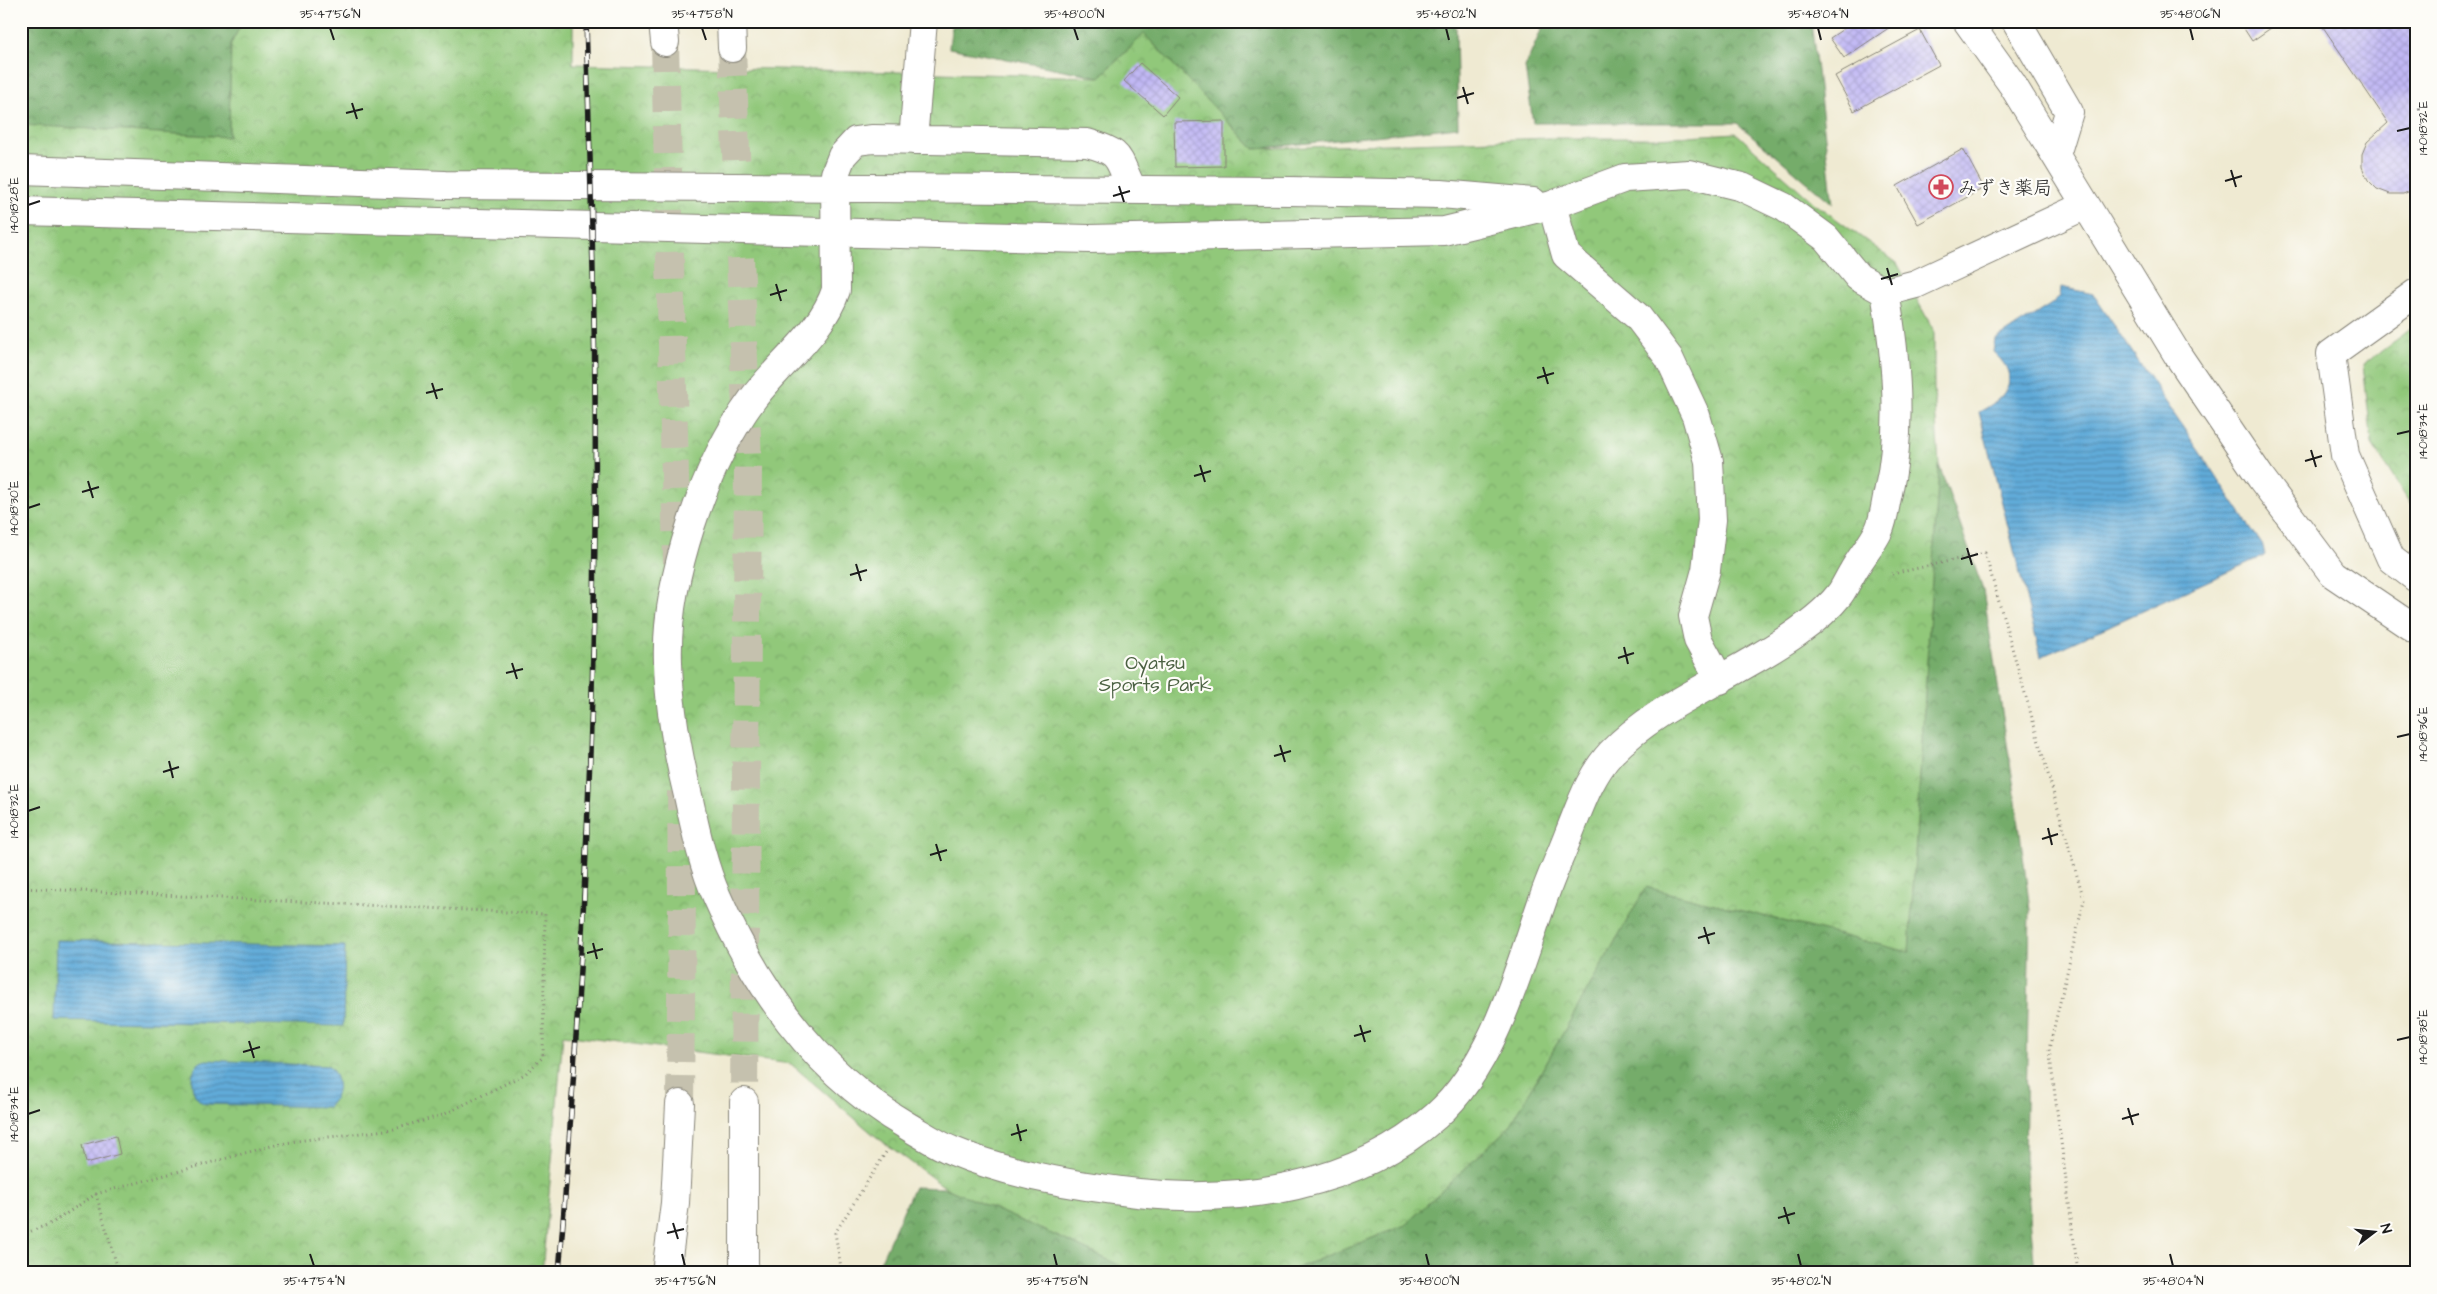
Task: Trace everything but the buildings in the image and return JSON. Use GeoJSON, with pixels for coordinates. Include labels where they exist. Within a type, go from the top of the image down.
{"type":"FeatureCollection","features":[{"type":"Feature","properties":{"kind":"main road"},"geometry":{"type":"LineString","coordinates":[[731,21],[732,48]]}},
{"type":"Feature","properties":{"kind":"main road"},"geometry":{"type":"LineString","coordinates":[[913,140],[923,21]]}},
{"type":"Feature","properties":{"kind":"main road"},"geometry":{"type":"LineString","coordinates":[[1967,21],[2012,84],[2177,354],[2261,478],[2333,574],[2416,630]]}},
{"type":"Feature","properties":{"kind":"main road"},"geometry":{"type":"LineString","coordinates":[[2016,21],[2069,112],[2056,156]]}},
{"type":"Feature","properties":{"kind":"main road"},"geometry":{"type":"LineString","coordinates":[[1133,190],[1121,159],[1109,149],[1086,143],[856,141],[842,156],[835,174],[836,290],[831,304],[819,322],[750,402],[716,462],[696,512],[678,576],[671,612],[668,657],[672,719],[679,761],[700,846],[716,895],[756,974],[784,1017],[814,1052],[853,1088],[904,1124],[947,1149],[988,1164],[1032,1176],[1107,1190],[1180,1198],[1237,1195],[1306,1183],[1357,1167],[1403,1141],[1438,1115],[1460,1090],[1508,1002],[1544,895],[1590,782],[1600,767],[1611,753],[1651,719],[1720,680],[1805,627],[1840,594],[1880,528],[1894,469],[1895,350],[1885,292]]}},
{"type":"Feature","properties":{"kind":"main road"},"geometry":{"type":"LineString","coordinates":[[21,170],[445,185],[1441,194],[1552,204]]}},
{"type":"Feature","properties":{"kind":"main road"},"geometry":{"type":"LineString","coordinates":[[21,212],[1089,239],[1444,230],[1552,204],[1625,178],[1689,174],[1742,187],[1784,207],[1826,238],[1858,277],[1885,292],[1916,284],[2086,205]]}},
{"type":"Feature","properties":{"kind":"main road"},"geometry":{"type":"LineString","coordinates":[[1552,204],[1566,255],[1638,317],[1669,358],[1696,416],[1709,461],[1712,520],[1706,570],[1693,616],[1698,640],[1720,680]]}},
{"type":"Feature","properties":{"kind":"main road"},"geometry":{"type":"LineString","coordinates":[[2416,293],[2331,354],[2345,456],[2391,559],[2416,578]]}},
{"type":"Feature","properties":{"kind":"main road"},"geometry":{"type":"LineString","coordinates":[[744,1102],[744,1273]]}},
{"type":"Feature","properties":{"kind":"main road"},"geometry":{"type":"LineString","coordinates":[[666,1273],[675,1203],[680,1104]]}},
{"type":"Feature","properties":{"kind":"path"},"geometry":{"type":"LineString","coordinates":[[1852,572],[1876,578],[1985,553],[2028,710],[2084,900],[2049,1049],[2078,1273]]}},
{"type":"Feature","properties":{"kind":"path"},"geometry":{"type":"LineString","coordinates":[[21,888],[545,914],[543,1057],[525,1074],[443,1115],[394,1128],[271,1146],[96,1194],[52,1223],[21,1235]]}},
{"type":"Feature","properties":{"kind":"path"},"geometry":{"type":"LineString","coordinates":[[842,1273],[835,1233],[904,1124]]}},
{"type":"Feature","properties":{"kind":"path"},"geometry":{"type":"LineString","coordinates":[[96,1194],[119,1273]]}},
{"type":"Feature","properties":{"kind":"green space"},"geometry":{"type":"Polygon","coordinates":[[[21,21],[243,21],[231,44],[229,137],[21,125],[21,21]]]}},
{"type":"Feature","properties":{"kind":"green space","name":"Oyatsu Sports Park"},"geometry":{"type":"Polygon","coordinates":[[[243,21],[573,21],[573,64],[1100,77],[1144,34],[1254,149],[1547,138],[1656,138],[1736,133],[1814,203],[1897,263],[1934,331],[1934,390],[1939,465],[1909,952],[1646,887],[1510,1126],[1405,1225],[1284,1273],[1136,1273],[946,1188],[874,1135],[791,1064],[563,1035],[542,1273],[21,1273],[21,125],[229,137],[231,44],[243,21]]]}},
{"type":"Feature","properties":{"kind":"green space"},"geometry":{"type":"Polygon","coordinates":[[[952,21],[1452,21],[1456,28],[1458,127],[1254,149],[1144,34],[1100,77],[949,48],[952,21]]]}},
{"type":"Feature","properties":{"kind":"green space"},"geometry":{"type":"Polygon","coordinates":[[[1545,21],[1811,21],[1833,204],[1737,123],[1533,123],[1525,67],[1545,21]]]}},
{"type":"Feature","properties":{"kind":"green space"},"geometry":{"type":"Polygon","coordinates":[[[2416,325],[2416,513],[2372,444],[2363,365],[2416,325]]]}},
{"type":"Feature","properties":{"kind":"green space"},"geometry":{"type":"Polygon","coordinates":[[[1939,465],[1983,590],[2015,794],[2030,910],[2025,1157],[2035,1273],[1284,1273],[1405,1225],[1510,1126],[1646,887],[1909,952],[1939,465]]]}},
{"type":"Feature","properties":{"kind":"green space"},"geometry":{"type":"Polygon","coordinates":[[[914,1187],[946,1188],[1136,1273],[875,1273],[914,1187]]]}},
{"type":"Feature","properties":{"kind":"water"},"geometry":{"type":"Polygon","coordinates":[[[2061,287],[2093,294],[2263,546],[2265,555],[2041,657],[1979,412],[1998,400],[2008,386],[2007,370],[2002,361],[1993,352],[1995,340],[2050,305],[2060,296],[2061,287]]]}},
{"type":"Feature","properties":{"kind":"water"},"geometry":{"type":"Polygon","coordinates":[[[56,940],[345,946],[343,1026],[54,1020],[56,940]]]}},
{"type":"Feature","properties":{"kind":"water"},"geometry":{"type":"Polygon","coordinates":[[[207,1060],[329,1066],[337,1081],[337,1092],[328,1107],[206,1104],[195,1095],[192,1081],[196,1067],[200,1062],[207,1060]]]}},
{"type":"Feature","properties":{"kind":"tunnel"},"geometry":{"type":"LineString","coordinates":[[665,42],[677,563]]}},
{"type":"Feature","properties":{"kind":"tunnel"},"geometry":{"type":"LineString","coordinates":[[732,48],[748,463],[744,1102]]}},
{"type":"Feature","properties":{"kind":"tunnel"},"geometry":{"type":"LineString","coordinates":[[680,1104],[681,791]]}},
{"type":"Feature","properties":{"kind":"railway"},"geometry":{"type":"LineString","coordinates":[[559,1273],[579,995],[588,810],[594,624],[594,340],[586,21]]}},
{"type":"Feature","properties":{"kind":"place","name":"みずき薬局"},"geometry":{"type":"Point","coordinates":[1941,187]}}]}
